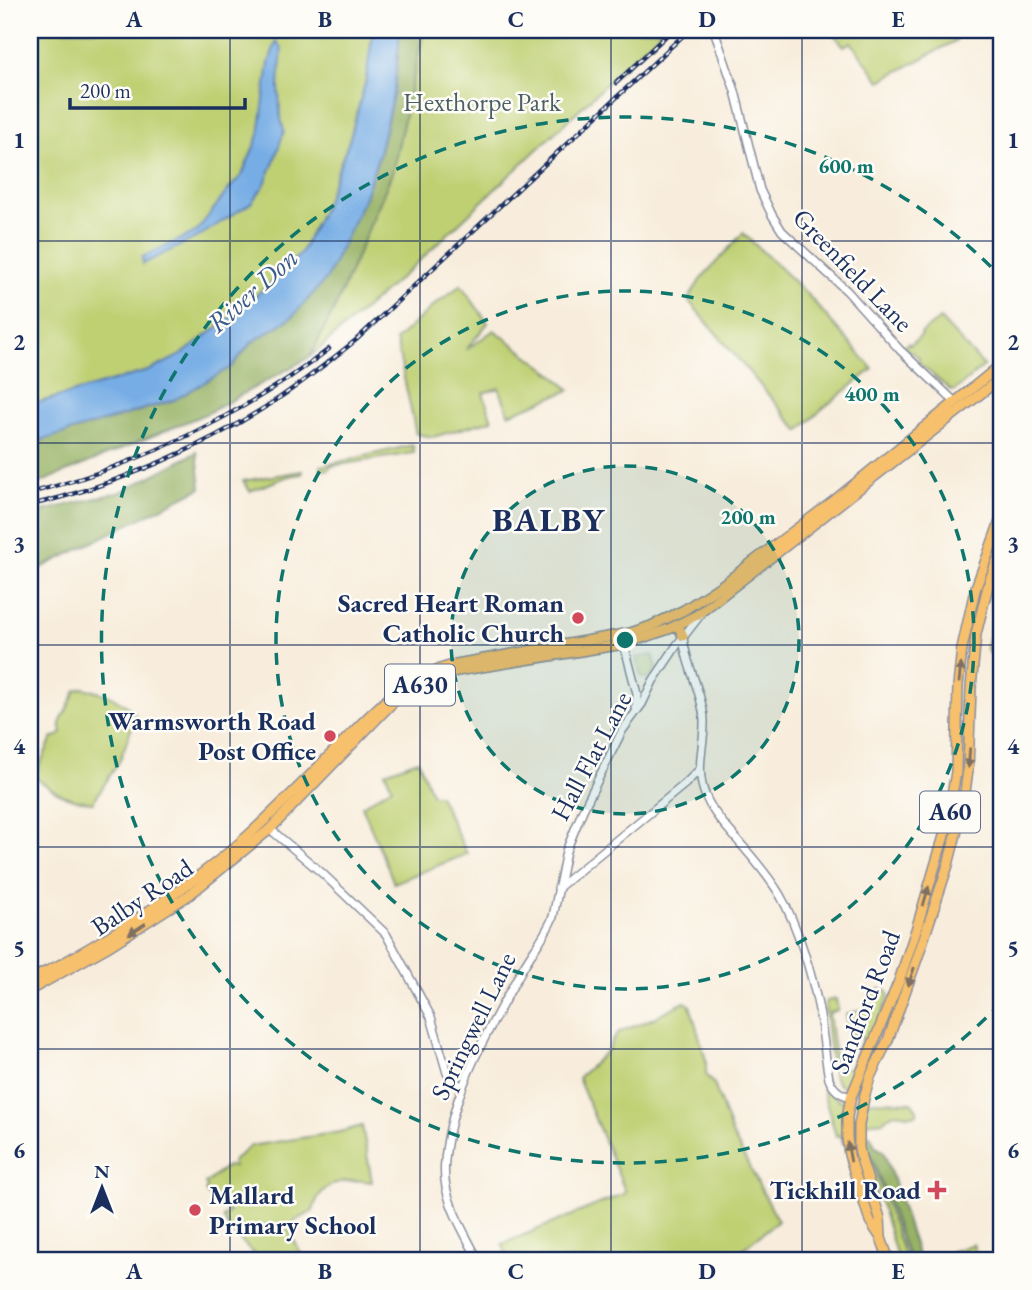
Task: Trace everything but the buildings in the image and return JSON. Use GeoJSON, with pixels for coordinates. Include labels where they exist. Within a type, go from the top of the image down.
{"type":"FeatureCollection","features":[{"type":"Feature","properties":{"kind":"main road","name":"A630"},"geometry":{"type":"LineString","coordinates":[[270,829],[393,702],[424,683],[466,669],[624,644],[652,636],[697,615],[956,407],[1002,363]]}},
{"type":"Feature","properties":{"kind":"main road","name":"A630"},"geometry":{"type":"LineString","coordinates":[[260,824],[383,702],[409,682],[438,668],[456,664],[635,632],[684,610],[722,585],[835,500],[904,444],[1002,375]]}},
{"type":"Feature","properties":{"kind":"main road","name":"Sandford Road"},"geometry":{"type":"LineString","coordinates":[[1002,516],[983,565],[962,648],[953,796],[940,850],[899,981],[851,1097],[864,1098],[870,1077],[888,1040],[948,865],[964,797],[970,749],[971,688],[976,634],[986,592],[1002,545]]}},
{"type":"Feature","properties":{"kind":"main road","name":"A60"},"geometry":{"type":"LineString","coordinates":[[983,565],[991,561],[1002,545]]}},
{"type":"Feature","properties":{"kind":"main road","name":"A630"},"geometry":{"type":"LineString","coordinates":[[684,610],[694,611],[737,583]]}},
{"type":"Feature","properties":{"kind":"main road"},"geometry":{"type":"LineString","coordinates":[[624,644],[625,638],[635,632],[669,623],[678,625],[683,636]]}},
{"type":"Feature","properties":{"kind":"main road"},"geometry":{"type":"LineString","coordinates":[[953,796],[964,797]]}},
{"type":"Feature","properties":{"kind":"main road"},"geometry":{"type":"LineString","coordinates":[[260,824],[270,829]]}},
{"type":"Feature","properties":{"kind":"main road","name":"Balby Road"},"geometry":{"type":"LineString","coordinates":[[30,980],[66,962],[184,888],[260,824]]}},
{"type":"Feature","properties":{"kind":"main road","name":"Balby Road"},"geometry":{"type":"LineString","coordinates":[[30,990],[109,946],[189,895],[270,829]]}},
{"type":"Feature","properties":{"kind":"main road"},"geometry":{"type":"LineString","coordinates":[[940,850],[951,853]]}},
{"type":"Feature","properties":{"kind":"main road"},"geometry":{"type":"LineString","coordinates":[[936,862],[948,865]]}},
{"type":"Feature","properties":{"kind":"main road","name":"A60"},"geometry":{"type":"LineString","coordinates":[[851,1097],[847,1127],[849,1155],[870,1222],[881,1238]]}},
{"type":"Feature","properties":{"kind":"main road","name":"A60"},"geometry":{"type":"LineString","coordinates":[[864,1098],[859,1125],[859,1148],[880,1218],[881,1238],[888,1260]]}},
{"type":"Feature","properties":{"kind":"street","name":"Greenfield Lane"},"geometry":{"type":"LineString","coordinates":[[714,30],[735,91],[761,190],[782,231],[847,291],[956,407]]}},
{"type":"Feature","properties":{"kind":"street","name":"Hall Flat Lane"},"geometry":{"type":"LineString","coordinates":[[566,851],[622,731],[642,704],[671,653],[708,606]]}},
{"type":"Feature","properties":{"kind":"street"},"geometry":{"type":"LineString","coordinates":[[683,636],[704,717],[700,772],[705,796],[712,809],[780,894],[802,948],[817,1000],[829,1079],[835,1090],[851,1097]]}},
{"type":"Feature","properties":{"kind":"street"},"geometry":{"type":"LineString","coordinates":[[624,644],[635,687],[635,712]]}},
{"type":"Feature","properties":{"kind":"street"},"geometry":{"type":"LineString","coordinates":[[671,653],[678,652],[687,657]]}},
{"type":"Feature","properties":{"kind":"street","name":"Hall Flat Lane"},"geometry":{"type":"LineString","coordinates":[[635,687],[646,686],[653,681]]}},
{"type":"Feature","properties":{"kind":"street"},"geometry":{"type":"LineString","coordinates":[[558,888],[700,772]]}},
{"type":"Feature","properties":{"kind":"street"},"geometry":{"type":"LineString","coordinates":[[270,829],[322,873],[386,934],[431,1017],[447,1073],[462,1087]]}},
{"type":"Feature","properties":{"kind":"street","name":"Springwell Lane"},"geometry":{"type":"LineString","coordinates":[[478,1260],[447,1193],[444,1162],[450,1128],[462,1087],[488,1031],[549,927],[566,851]]}},
{"type":"Feature","properties":{"kind":"green space"},"geometry":{"type":"Polygon","coordinates":[[[30,30],[373,30],[366,80],[350,138],[325,204],[301,253],[231,317],[181,355],[151,370],[30,405],[30,30]]]}},
{"type":"Feature","properties":{"kind":"green space"},"geometry":{"type":"Polygon","coordinates":[[[399,30],[424,30],[392,173],[337,303],[310,357],[210,412],[30,487],[30,444],[174,400],[231,367],[251,343],[292,317],[365,197],[379,155],[394,92],[399,30]]]}},
{"type":"Feature","properties":{"kind":"green space","name":"Hexthorpe Park"},"geometry":{"type":"Polygon","coordinates":[[[424,30],[663,30],[416,264],[310,357],[337,303],[392,173],[424,30]]]}},
{"type":"Feature","properties":{"kind":"green space"},"geometry":{"type":"Polygon","coordinates":[[[830,30],[951,30],[957,40],[880,81],[851,42],[844,46],[830,30]]]}},
{"type":"Feature","properties":{"kind":"green space"},"geometry":{"type":"Polygon","coordinates":[[[743,233],[807,294],[873,369],[799,431],[688,300],[700,280],[743,233]]]}},
{"type":"Feature","properties":{"kind":"green space"},"geometry":{"type":"Polygon","coordinates":[[[461,285],[488,323],[466,350],[494,330],[570,390],[509,414],[499,388],[483,393],[492,420],[433,437],[416,434],[396,340],[461,285]]]}},
{"type":"Feature","properties":{"kind":"green space"},"geometry":{"type":"Polygon","coordinates":[[[940,319],[984,366],[954,391],[919,363],[919,358],[904,346],[908,343],[910,345],[940,319]]]}},
{"type":"Feature","properties":{"kind":"green space"},"geometry":{"type":"Polygon","coordinates":[[[413,445],[414,453],[321,469],[321,466],[413,445]]]}},
{"type":"Feature","properties":{"kind":"green space"},"geometry":{"type":"Polygon","coordinates":[[[197,452],[201,488],[37,570],[30,571],[30,514],[121,492],[197,452]]]}},
{"type":"Feature","properties":{"kind":"green space"},"geometry":{"type":"Polygon","coordinates":[[[302,471],[302,474],[289,476],[250,491],[243,481],[302,471]]]}},
{"type":"Feature","properties":{"kind":"green space"},"geometry":{"type":"Polygon","coordinates":[[[1002,581],[1002,655],[989,653],[986,648],[1002,581]]]}},
{"type":"Feature","properties":{"kind":"green space"},"geometry":{"type":"Polygon","coordinates":[[[653,655],[657,667],[650,678],[646,679],[641,676],[636,658],[653,655]]]}},
{"type":"Feature","properties":{"kind":"green space"},"geometry":{"type":"Polygon","coordinates":[[[83,688],[119,701],[136,716],[120,760],[93,802],[63,795],[35,775],[52,738],[62,732],[60,723],[76,690],[83,688]]]}},
{"type":"Feature","properties":{"kind":"green space"},"geometry":{"type":"Polygon","coordinates":[[[418,760],[432,795],[439,795],[467,854],[394,883],[362,806],[392,787],[385,772],[418,760]]]}},
{"type":"Feature","properties":{"kind":"green space"},"geometry":{"type":"Polygon","coordinates":[[[882,989],[887,991],[889,997],[852,1085],[846,1088],[837,1082],[834,1076],[825,1005],[827,1001],[836,999],[838,1010],[829,1013],[835,1060],[849,1070],[863,1038],[848,1033],[846,1014],[872,1007],[871,992],[882,989]]]}},
{"type":"Feature","properties":{"kind":"green space"},"geometry":{"type":"Polygon","coordinates":[[[685,1002],[690,1005],[706,1060],[706,1075],[714,1084],[732,1134],[778,1221],[739,1252],[742,1260],[509,1260],[502,1244],[626,1193],[578,1078],[608,1050],[619,1032],[685,1002]]]}},
{"type":"Feature","properties":{"kind":"green space"},"geometry":{"type":"Polygon","coordinates":[[[819,1057],[823,1078],[829,1089],[845,1103],[844,1145],[840,1135],[836,1136],[824,1095],[819,1057]]]}},
{"type":"Feature","properties":{"kind":"green space"},"geometry":{"type":"Polygon","coordinates":[[[870,1101],[912,1102],[917,1114],[897,1113],[883,1121],[863,1123],[866,1104],[870,1101]]]}},
{"type":"Feature","properties":{"kind":"green space"},"geometry":{"type":"Polygon","coordinates":[[[362,1126],[372,1182],[353,1180],[335,1183],[322,1193],[313,1211],[287,1226],[304,1260],[247,1260],[254,1253],[229,1230],[223,1217],[229,1212],[220,1204],[217,1206],[205,1191],[205,1184],[227,1166],[234,1167],[232,1162],[250,1146],[362,1126]]]}},
{"type":"Feature","properties":{"kind":"green space"},"geometry":{"type":"Polygon","coordinates":[[[870,1135],[875,1146],[884,1152],[919,1260],[909,1260],[865,1138],[870,1135]]]}},
{"type":"Feature","properties":{"kind":"green space"},"geometry":{"type":"Polygon","coordinates":[[[868,1152],[906,1260],[898,1260],[869,1165],[868,1152]]]}},
{"type":"Feature","properties":{"kind":"green space"},"geometry":{"type":"Polygon","coordinates":[[[973,1244],[978,1260],[928,1260],[929,1259],[973,1244]]]}},
{"type":"Feature","properties":{"kind":"water"},"geometry":{"type":"Polygon","coordinates":[[[373,30],[399,30],[394,91],[365,197],[327,278],[292,317],[251,343],[231,367],[174,400],[30,444],[30,405],[151,370],[181,355],[231,317],[301,253],[325,204],[350,138],[366,80],[373,30]]]}},
{"type":"Feature","properties":{"kind":"water"},"geometry":{"type":"Polygon","coordinates":[[[276,41],[282,48],[279,85],[280,114],[284,131],[264,186],[251,203],[198,237],[143,264],[142,257],[196,232],[242,175],[259,135],[269,63],[276,41]]]}},
{"type":"Feature","properties":{"kind":"railway"},"geometry":{"type":"LineString","coordinates":[[616,83],[672,30]]}},
{"type":"Feature","properties":{"kind":"railway"},"geometry":{"type":"LineString","coordinates":[[30,505],[127,476],[192,448],[252,415],[299,384],[356,340],[689,30]]}},
{"type":"Feature","properties":{"kind":"railway"},"geometry":{"type":"LineString","coordinates":[[30,493],[97,473],[187,436],[276,387],[329,349]]}},
{"type":"Feature","properties":{"kind":"place","name":"Sacred Heart Roman Catholic Church"},"geometry":{"type":"Point","coordinates":[578,618]}},
{"type":"Feature","properties":{"kind":"place","name":"Warmsworth Road Post Office"},"geometry":{"type":"Point","coordinates":[330,736]}},
{"type":"Feature","properties":{"kind":"place","name":"Tickhill Road"},"geometry":{"type":"Point","coordinates":[937,1190]}},
{"type":"Feature","properties":{"kind":"place","name":"Mallard Primary School"},"geometry":{"type":"Point","coordinates":[195,1210]}},
{"type":"Feature","properties":{"kind":"district","name":"BALBY"},"geometry":{"type":"Point","coordinates":[549,519]}},
{"type":"Feature","properties":{"kind":"water label","name":"River Don"},"geometry":{"type":"Point","coordinates":[252,290]}}]}
